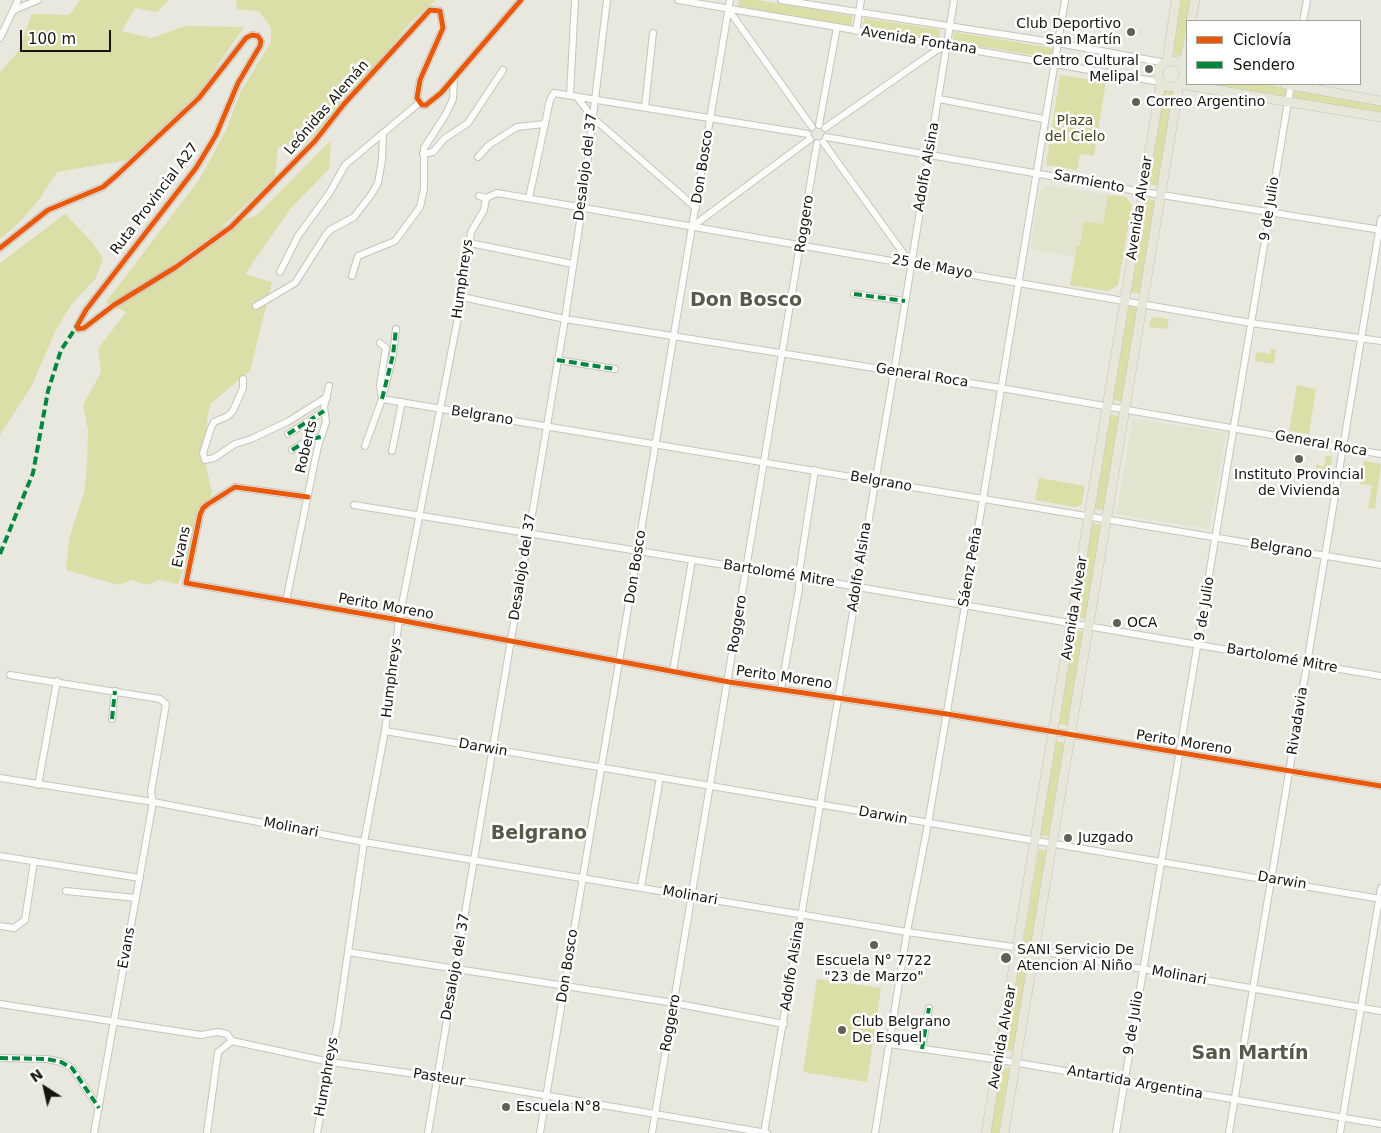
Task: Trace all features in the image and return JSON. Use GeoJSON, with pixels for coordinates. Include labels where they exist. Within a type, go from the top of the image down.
{"type":"FeatureCollection","features":[{"type":"Feature","properties":{"kind":"main road"},"geometry":{"type":"LineString","coordinates":[[1176,0],[1166,62],[1158,72],[1160,82],[1171,88],[1179,84],[1183,78],[1186,55]]}},
{"type":"Feature","properties":{"kind":"main road"},"geometry":{"type":"LineString","coordinates":[[1192,20],[1195,0]]}},
{"type":"Feature","properties":{"kind":"main road"},"geometry":{"type":"LineString","coordinates":[[1166,62],[1177,63],[1184,69]]}},
{"type":"Feature","properties":{"kind":"main road","name":"Avenida Alvear"},"geometry":{"type":"LineString","coordinates":[[986,1133],[1000,1060],[1126,300],[1160,82]]}},
{"type":"Feature","properties":{"kind":"main road"},"geometry":{"type":"LineString","coordinates":[[1179,84],[1381,117]]}},
{"type":"Feature","properties":{"kind":"main road","name":"Avenida Alvear"},"geometry":{"type":"LineString","coordinates":[[1004,1133],[1179,84]]}},
{"type":"Feature","properties":{"kind":"main road"},"geometry":{"type":"LineString","coordinates":[[1294,85],[1381,101]]}},
{"type":"Feature","properties":{"kind":"street"},"geometry":{"type":"LineString","coordinates":[[0,38],[18,0]]}},
{"type":"Feature","properties":{"kind":"street"},"geometry":{"type":"LineString","coordinates":[[14,10],[38,0]]}},
{"type":"Feature","properties":{"kind":"street"},"geometry":{"type":"LineString","coordinates":[[280,272],[298,236],[330,192],[345,165],[419,103],[426,105],[441,93],[522,0]]}},
{"type":"Feature","properties":{"kind":"street"},"geometry":{"type":"LineString","coordinates":[[575,0],[573,96],[592,117],[696,208]]}},
{"type":"Feature","properties":{"kind":"street","name":"Desalojo del 37"},"geometry":{"type":"LineString","coordinates":[[428,1133],[565,319],[582,208],[607,0]]}},
{"type":"Feature","properties":{"kind":"street","name":"Avenida Fontana"},"geometry":{"type":"LineString","coordinates":[[678,0],[1160,82]]}},
{"type":"Feature","properties":{"kind":"street","name":"Don Bosco"},"geometry":{"type":"LineString","coordinates":[[540,1133],[600,768],[621,662],[730,0]]}},
{"type":"Feature","properties":{"kind":"street","name":"Avenida Fontana"},"geometry":{"type":"LineString","coordinates":[[780,0],[1058,43],[1166,62]]}},
{"type":"Feature","properties":{"kind":"street"},"geometry":{"type":"LineString","coordinates":[[856,31],[861,0]]}},
{"type":"Feature","properties":{"kind":"street","name":"Adolfo Alsina"},"geometry":{"type":"LineString","coordinates":[[765,1133],[802,914],[818,804],[894,372],[954,0]]}},
{"type":"Feature","properties":{"kind":"street","name":"Sáenz Peña"},"geometry":{"type":"LineString","coordinates":[[875,1133],[888,1044],[928,824],[1065,0]]}},
{"type":"Feature","properties":{"kind":"street"},"geometry":{"type":"LineString","coordinates":[[1303,20],[1307,0]]}},
{"type":"Feature","properties":{"kind":"street"},"geometry":{"type":"LineString","coordinates":[[728,8],[810,133],[822,141],[911,264]]}},
{"type":"Feature","properties":{"kind":"street","name":"Leónidas Alemán"},"geometry":{"type":"LineString","coordinates":[[77,326],[78,329],[84,328],[114,305],[176,267],[231,227],[288,170],[382,61],[430,10],[434,9],[440,11],[443,28],[420,80],[417,92],[419,103]]}},
{"type":"Feature","properties":{"kind":"street"},"geometry":{"type":"LineString","coordinates":[[822,141],[822,127],[837,27]]}},
{"type":"Feature","properties":{"kind":"street"},"geometry":{"type":"LineString","coordinates":[[646,107],[653,33]]}},
{"type":"Feature","properties":{"kind":"street","name":"Ruta Provincial A27"},"geometry":{"type":"LineString","coordinates":[[0,248],[48,210],[88,194],[110,181],[186,112],[246,38],[252,35],[258,36],[261,42],[260,46],[246,68],[216,135],[196,168],[96,295],[77,326]]}},
{"type":"Feature","properties":{"kind":"street"},"geometry":{"type":"LineString","coordinates":[[693,226],[810,133],[946,45]]}},
{"type":"Feature","properties":{"kind":"street"},"geometry":{"type":"LineString","coordinates":[[423,154],[433,152],[444,139],[468,123],[503,70]]}},
{"type":"Feature","properties":{"kind":"street"},"geometry":{"type":"LineString","coordinates":[[352,276],[358,256],[395,241],[420,207],[424,189],[423,154],[426,142],[446,114],[453,99],[454,78]]}},
{"type":"Feature","properties":{"kind":"street","name":"9 de Julio"},"geometry":{"type":"LineString","coordinates":[[1116,1133],[1179,753],[1199,645],[1288,101],[1289,85]]}},
{"type":"Feature","properties":{"kind":"street"},"geometry":{"type":"LineString","coordinates":[[529,198],[550,100],[554,93],[810,133]]}},
{"type":"Feature","properties":{"kind":"street"},"geometry":{"type":"LineString","coordinates":[[939,99],[1044,118]]}},
{"type":"Feature","properties":{"kind":"street"},"geometry":{"type":"LineString","coordinates":[[478,157],[489,145],[517,127],[545,124]]}},
{"type":"Feature","properties":{"kind":"street"},"geometry":{"type":"LineString","coordinates":[[256,306],[295,283],[330,230],[354,217],[371,195],[378,183],[382,160],[382,133]]}},
{"type":"Feature","properties":{"kind":"street","name":"Sarmiento"},"geometry":{"type":"LineString","coordinates":[[822,141],[1037,172],[1142,192],[1380,229]]}},
{"type":"Feature","properties":{"kind":"street","name":"Roggero"},"geometry":{"type":"LineString","coordinates":[[652,1133],[801,245],[822,141]]}},
{"type":"Feature","properties":{"kind":"street","name":"25 de Mayo"},"geometry":{"type":"LineString","coordinates":[[486,198],[497,192],[1251,323],[1381,341]]}},
{"type":"Feature","properties":{"kind":"street"},"geometry":{"type":"LineString","coordinates":[[478,196],[486,198]]}},
{"type":"Feature","properties":{"kind":"street","name":"Humphreys"},"geometry":{"type":"LineString","coordinates":[[317,1133],[348,952],[364,842],[385,731],[399,620],[462,297],[470,232],[478,224],[484,210],[486,198]]}},
{"type":"Feature","properties":{"kind":"street","name":"Rivadavia"},"geometry":{"type":"LineString","coordinates":[[1229,1133],[1381,219]]}},
{"type":"Feature","properties":{"kind":"street"},"geometry":{"type":"LineString","coordinates":[[470,244],[573,264]]}},
{"type":"Feature","properties":{"kind":"street"},"geometry":{"type":"LineString","coordinates":[[854,294],[905,302]]}},
{"type":"Feature","properties":{"kind":"street","name":"General Roca"},"geometry":{"type":"LineString","coordinates":[[462,297],[565,319],[1001,388],[1381,454]]}},
{"type":"Feature","properties":{"kind":"street"},"geometry":{"type":"LineString","coordinates":[[365,446],[382,398],[393,354],[396,329]]}},
{"type":"Feature","properties":{"kind":"street"},"geometry":{"type":"LineString","coordinates":[[380,343],[386,348],[380,385],[382,398]]}},
{"type":"Feature","properties":{"kind":"street"},"geometry":{"type":"LineString","coordinates":[[557,360],[615,369]]}},
{"type":"Feature","properties":{"kind":"street"},"geometry":{"type":"LineString","coordinates":[[243,379],[243,388],[233,411],[228,416],[214,422],[203,458],[209,460],[235,444],[251,440],[289,421],[327,397]]}},
{"type":"Feature","properties":{"kind":"street","name":"Roberts"},"geometry":{"type":"LineString","coordinates":[[286,601],[321,437],[326,422],[324,411],[329,386]]}},
{"type":"Feature","properties":{"kind":"street","name":"Belgrano"},"geometry":{"type":"LineString","coordinates":[[382,398],[440,410],[815,470],[1381,565]]}},
{"type":"Feature","properties":{"kind":"street"},"geometry":{"type":"LineString","coordinates":[[392,452],[402,402]]}},
{"type":"Feature","properties":{"kind":"street"},"geometry":{"type":"LineString","coordinates":[[288,434],[324,411]]}},
{"type":"Feature","properties":{"kind":"street"},"geometry":{"type":"LineString","coordinates":[[292,450],[310,439],[321,437]]}},
{"type":"Feature","properties":{"kind":"street"},"geometry":{"type":"LineString","coordinates":[[782,689],[815,470]]}},
{"type":"Feature","properties":{"kind":"street","name":"Evans"},"geometry":{"type":"LineString","coordinates":[[186,583],[203,508],[235,487],[308,497]]}},
{"type":"Feature","properties":{"kind":"street","name":"Bartolomé Mitre"},"geometry":{"type":"LineString","coordinates":[[354,505],[528,535],[799,577],[1381,676]]}},
{"type":"Feature","properties":{"kind":"street"},"geometry":{"type":"LineString","coordinates":[[673,671],[692,560]]}},
{"type":"Feature","properties":{"kind":"street","name":"Perito Moreno"},"geometry":{"type":"LineString","coordinates":[[186,583],[399,620],[729,682],[946,714],[1381,786]]}},
{"type":"Feature","properties":{"kind":"street"},"geometry":{"type":"LineString","coordinates":[[10,675],[115,691],[112,720]]}},
{"type":"Feature","properties":{"kind":"street"},"geometry":{"type":"LineString","coordinates":[[38,784],[57,681]]}},
{"type":"Feature","properties":{"kind":"street","name":"Evans"},"geometry":{"type":"LineString","coordinates":[[94,1133],[153,802],[151,792],[166,704],[160,699],[115,691]]}},
{"type":"Feature","properties":{"kind":"street","name":"Darwin"},"geometry":{"type":"LineString","coordinates":[[385,731],[928,824],[1162,860],[1380,899]]}},
{"type":"Feature","properties":{"kind":"street"},"geometry":{"type":"LineString","coordinates":[[641,887],[660,777]]}},
{"type":"Feature","properties":{"kind":"street","name":"Molinari"},"geometry":{"type":"LineString","coordinates":[[0,778],[153,802],[364,842],[907,932],[1036,950],[1381,1011]]}},
{"type":"Feature","properties":{"kind":"street"},"geometry":{"type":"LineString","coordinates":[[0,856],[140,878]]}},
{"type":"Feature","properties":{"kind":"street"},"geometry":{"type":"LineString","coordinates":[[0,926],[14,928],[25,920],[34,861]]}},
{"type":"Feature","properties":{"kind":"street"},"geometry":{"type":"LineString","coordinates":[[1340,1133],[1381,888]]}},
{"type":"Feature","properties":{"kind":"street"},"geometry":{"type":"LineString","coordinates":[[66,891],[136,898]]}},
{"type":"Feature","properties":{"kind":"street"},"geometry":{"type":"LineString","coordinates":[[348,952],[565,988],[674,1003],[784,1024]]}},
{"type":"Feature","properties":{"kind":"street","name":"Pasteur"},"geometry":{"type":"LineString","coordinates":[[0,1004],[201,1035],[218,1032],[227,1034],[232,1041],[330,1062],[437,1077],[765,1133]]}},
{"type":"Feature","properties":{"kind":"street"},"geometry":{"type":"LineString","coordinates":[[922,1049],[929,1008]]}},
{"type":"Feature","properties":{"kind":"street"},"geometry":{"type":"LineString","coordinates":[[207,1133],[218,1052],[232,1041]]}},
{"type":"Feature","properties":{"kind":"street","name":"Antartida Argentina"},"geometry":{"type":"LineString","coordinates":[[888,1044],[1000,1060],[1381,1124]]}},
{"type":"Feature","properties":{"kind":"street"},"geometry":{"type":"LineString","coordinates":[[0,1058],[47,1059],[62,1062],[72,1068],[99,1108]]}},
{"type":"Feature","properties":{"kind":"shaded area"},"geometry":{"type":"Polygon","coordinates":[[[1047,185],[1126,197],[1132,205],[1118,285],[1109,291],[1070,285],[1075,257],[1030,249],[1040,191],[1047,185]]]}},
{"type":"Feature","properties":{"kind":"shaded area"},"geometry":{"type":"Polygon","coordinates":[[[1133,419],[1226,433],[1209,529],[1116,514],[1133,419]]]}},
{"type":"Feature","properties":{"kind":"green space"},"geometry":{"type":"Polygon","coordinates":[[[80,0],[169,0],[157,12],[135,8],[122,31],[152,38],[185,26],[244,27],[194,100],[128,160],[57,172],[40,198],[19,223],[0,239],[0,72],[18,52],[32,14],[69,15],[80,0]]]}},
{"type":"Feature","properties":{"kind":"green space"},"geometry":{"type":"Polygon","coordinates":[[[236,0],[436,0],[411,22],[356,90],[305,144],[278,147],[275,177],[221,228],[257,215],[331,140],[329,169],[291,208],[245,274],[272,282],[250,371],[210,404],[207,421],[206,466],[212,493],[178,584],[158,580],[147,585],[132,580],[119,585],[66,570],[69,539],[84,493],[87,466],[88,430],[83,405],[101,372],[98,349],[126,312],[106,302],[199,180],[226,130],[241,91],[271,42],[271,28],[259,11],[237,9],[236,0]]]}},
{"type":"Feature","properties":{"kind":"green space"},"geometry":{"type":"Polygon","coordinates":[[[739,0],[758,0],[853,16],[851,26],[737,7],[739,0]]]}},
{"type":"Feature","properties":{"kind":"green space"},"geometry":{"type":"Polygon","coordinates":[[[1180,0],[1191,0],[1188,20],[1186,20],[1182,56],[1171,55],[1180,0]]]}},
{"type":"Feature","properties":{"kind":"green space"},"geometry":{"type":"Polygon","coordinates":[[[864,18],[940,30],[939,40],[862,28],[864,18]]]}},
{"type":"Feature","properties":{"kind":"green space"},"geometry":{"type":"Polygon","coordinates":[[[954,32],[1053,48],[1051,58],[952,42],[954,32]]]}},
{"type":"Feature","properties":{"kind":"green space","name":"Plaza del Cielo"},"geometry":{"type":"Polygon","coordinates":[[[1060,75],[1106,82],[1094,156],[1080,154],[1077,170],[1046,165],[1060,75]]]}},
{"type":"Feature","properties":{"kind":"green space"},"geometry":{"type":"Polygon","coordinates":[[[1204,85],[1269,85],[1287,88],[1285,98],[1204,85]]]}},
{"type":"Feature","properties":{"kind":"green space"},"geometry":{"type":"Polygon","coordinates":[[[1295,89],[1381,102],[1381,113],[1293,99],[1295,89]]]}},
{"type":"Feature","properties":{"kind":"green space"},"geometry":{"type":"Polygon","coordinates":[[[1164,90],[1174,92],[1159,186],[1148,184],[1164,90]]]}},
{"type":"Feature","properties":{"kind":"green space"},"geometry":{"type":"Polygon","coordinates":[[[1108,195],[1126,197],[1132,205],[1118,285],[1109,291],[1070,285],[1084,221],[1103,224],[1108,195]]]}},
{"type":"Feature","properties":{"kind":"green space"},"geometry":{"type":"Polygon","coordinates":[[[1146,199],[1156,200],[1141,294],[1130,292],[1146,199]]]}},
{"type":"Feature","properties":{"kind":"green space"},"geometry":{"type":"Polygon","coordinates":[[[65,214],[91,241],[103,258],[96,278],[71,305],[56,330],[31,387],[0,435],[0,263],[65,214]]]}},
{"type":"Feature","properties":{"kind":"green space"},"geometry":{"type":"Polygon","coordinates":[[[1128,306],[1138,308],[1123,402],[1113,400],[1128,306]]]}},
{"type":"Feature","properties":{"kind":"green space"},"geometry":{"type":"Polygon","coordinates":[[[1154,317],[1169,319],[1167,329],[1149,327],[1150,320],[1154,317]]]}},
{"type":"Feature","properties":{"kind":"green space"},"geometry":{"type":"Polygon","coordinates":[[[1271,349],[1276,349],[1274,364],[1255,361],[1256,352],[1270,354],[1271,349]]]}},
{"type":"Feature","properties":{"kind":"green space"},"geometry":{"type":"Polygon","coordinates":[[[1297,385],[1316,389],[1309,434],[1289,431],[1297,385]]]}},
{"type":"Feature","properties":{"kind":"green space"},"geometry":{"type":"Polygon","coordinates":[[[1110,415],[1120,416],[1105,510],[1095,509],[1110,415]]]}},
{"type":"Feature","properties":{"kind":"green space"},"geometry":{"type":"Polygon","coordinates":[[[1326,456],[1330,456],[1332,459],[1329,477],[1315,475],[1316,465],[1324,466],[1326,456]]]}},
{"type":"Feature","properties":{"kind":"green space"},"geometry":{"type":"Polygon","coordinates":[[[1364,461],[1381,464],[1375,509],[1368,508],[1372,485],[1360,484],[1364,461]]]}},
{"type":"Feature","properties":{"kind":"green space"},"geometry":{"type":"Polygon","coordinates":[[[1039,478],[1085,486],[1082,504],[1076,507],[1035,500],[1039,478]]]}},
{"type":"Feature","properties":{"kind":"green space"},"geometry":{"type":"Polygon","coordinates":[[[1092,523],[1102,525],[1087,619],[1077,617],[1092,523]]]}},
{"type":"Feature","properties":{"kind":"green space"},"geometry":{"type":"Polygon","coordinates":[[[1074,630],[1084,632],[1069,726],[1059,724],[1074,630]]]}},
{"type":"Feature","properties":{"kind":"green space"},"geometry":{"type":"Polygon","coordinates":[[[1056,741],[1066,743],[1051,836],[1040,835],[1056,741]]]}},
{"type":"Feature","properties":{"kind":"green space"},"geometry":{"type":"Polygon","coordinates":[[[1039,849],[1049,851],[1034,945],[1023,943],[1039,849]]]}},
{"type":"Feature","properties":{"kind":"green space"},"geometry":{"type":"Polygon","coordinates":[[[1020,956],[1030,958],[1015,1052],[1005,1050],[1020,956]]]}},
{"type":"Feature","properties":{"kind":"green space","name":"Club Belgrano De Esquel"},"geometry":{"type":"Polygon","coordinates":[[[817,979],[881,988],[867,1082],[803,1072],[817,979]]]}},
{"type":"Feature","properties":{"kind":"green space"},"geometry":{"type":"Polygon","coordinates":[[[1000,1067],[1010,1068],[999,1133],[989,1133],[1000,1067]]]}},
{"type":"Feature","properties":{"kind":"marked path"},"geometry":{"type":"LineString","coordinates":[[854,294],[905,301]]}},
{"type":"Feature","properties":{"kind":"marked path"},"geometry":{"type":"LineString","coordinates":[[0,554],[33,473],[48,391],[61,350],[77,326]]}},
{"type":"Feature","properties":{"kind":"marked path"},"geometry":{"type":"LineString","coordinates":[[382,399],[393,355],[396,329]]}},
{"type":"Feature","properties":{"kind":"marked path"},"geometry":{"type":"LineString","coordinates":[[557,360],[615,369]]}},
{"type":"Feature","properties":{"kind":"marked path"},"geometry":{"type":"LineString","coordinates":[[288,434],[324,411]]}},
{"type":"Feature","properties":{"kind":"marked path"},"geometry":{"type":"LineString","coordinates":[[292,450],[310,439],[321,437]]}},
{"type":"Feature","properties":{"kind":"marked path"},"geometry":{"type":"LineString","coordinates":[[112,719],[115,691]]}},
{"type":"Feature","properties":{"kind":"marked path"},"geometry":{"type":"LineString","coordinates":[[922,1049],[929,1008]]}},
{"type":"Feature","properties":{"kind":"marked path"},"geometry":{"type":"LineString","coordinates":[[0,1058],[47,1059],[61,1062],[72,1068],[99,1108]]}},
{"type":"Feature","properties":{"kind":"cycle path"},"geometry":{"type":"LineString","coordinates":[[0,248],[48,210],[103,187],[199,98],[246,38],[252,35],[258,36],[261,41],[260,46],[238,83],[216,135],[196,168],[86,310],[77,326],[78,329],[84,328],[114,305],[176,267],[231,227],[315,141],[344,104],[430,10],[440,11],[443,28],[420,80],[417,98],[422,105],[426,105],[441,93],[521,0]]}},
{"type":"Feature","properties":{"kind":"cycle path"},"geometry":{"type":"LineString","coordinates":[[308,497],[235,487],[208,504],[203,508],[200,515],[186,583],[399,620],[729,682],[947,714],[1381,786]]}},
{"type":"Feature","properties":{"kind":"place","name":"Club Deportivo San Martín"},"geometry":{"type":"Point","coordinates":[1131,32]}},
{"type":"Feature","properties":{"kind":"place","name":"Centro Cultural Melipal"},"geometry":{"type":"Point","coordinates":[1149,69]}},
{"type":"Feature","properties":{"kind":"place","name":"Correo Argentino"},"geometry":{"type":"Point","coordinates":[1136,102]}},
{"type":"Feature","properties":{"kind":"place","name":"Instituto Provincial de Vivienda"},"geometry":{"type":"Point","coordinates":[1299,459]}},
{"type":"Feature","properties":{"kind":"place","name":"OCA"},"geometry":{"type":"Point","coordinates":[1117,623]}},
{"type":"Feature","properties":{"kind":"place","name":"Juzgado"},"geometry":{"type":"Point","coordinates":[1068,838]}},
{"type":"Feature","properties":{"kind":"place","name":"Escuela N° 7722 \"23 de Marzo\""},"geometry":{"type":"Point","coordinates":[874,945]}},
{"type":"Feature","properties":{"kind":"place","name":"SANI Servicio De Atencion Al Niño"},"geometry":{"type":"Point","coordinates":[1006,958]}},
{"type":"Feature","properties":{"kind":"place","name":"Club Belgrano De Esquel"},"geometry":{"type":"Point","coordinates":[842,1030]}},
{"type":"Feature","properties":{"kind":"place","name":"Escuela N°8"},"geometry":{"type":"Point","coordinates":[506,1107]}},
{"type":"Feature","properties":{"kind":"district","name":"Don Bosco"},"geometry":{"type":"Point","coordinates":[746,301]}},
{"type":"Feature","properties":{"kind":"district","name":"Belgrano"},"geometry":{"type":"Point","coordinates":[539,834]}},
{"type":"Feature","properties":{"kind":"district","name":"San Martín"},"geometry":{"type":"Point","coordinates":[1250,1054]}}]}
